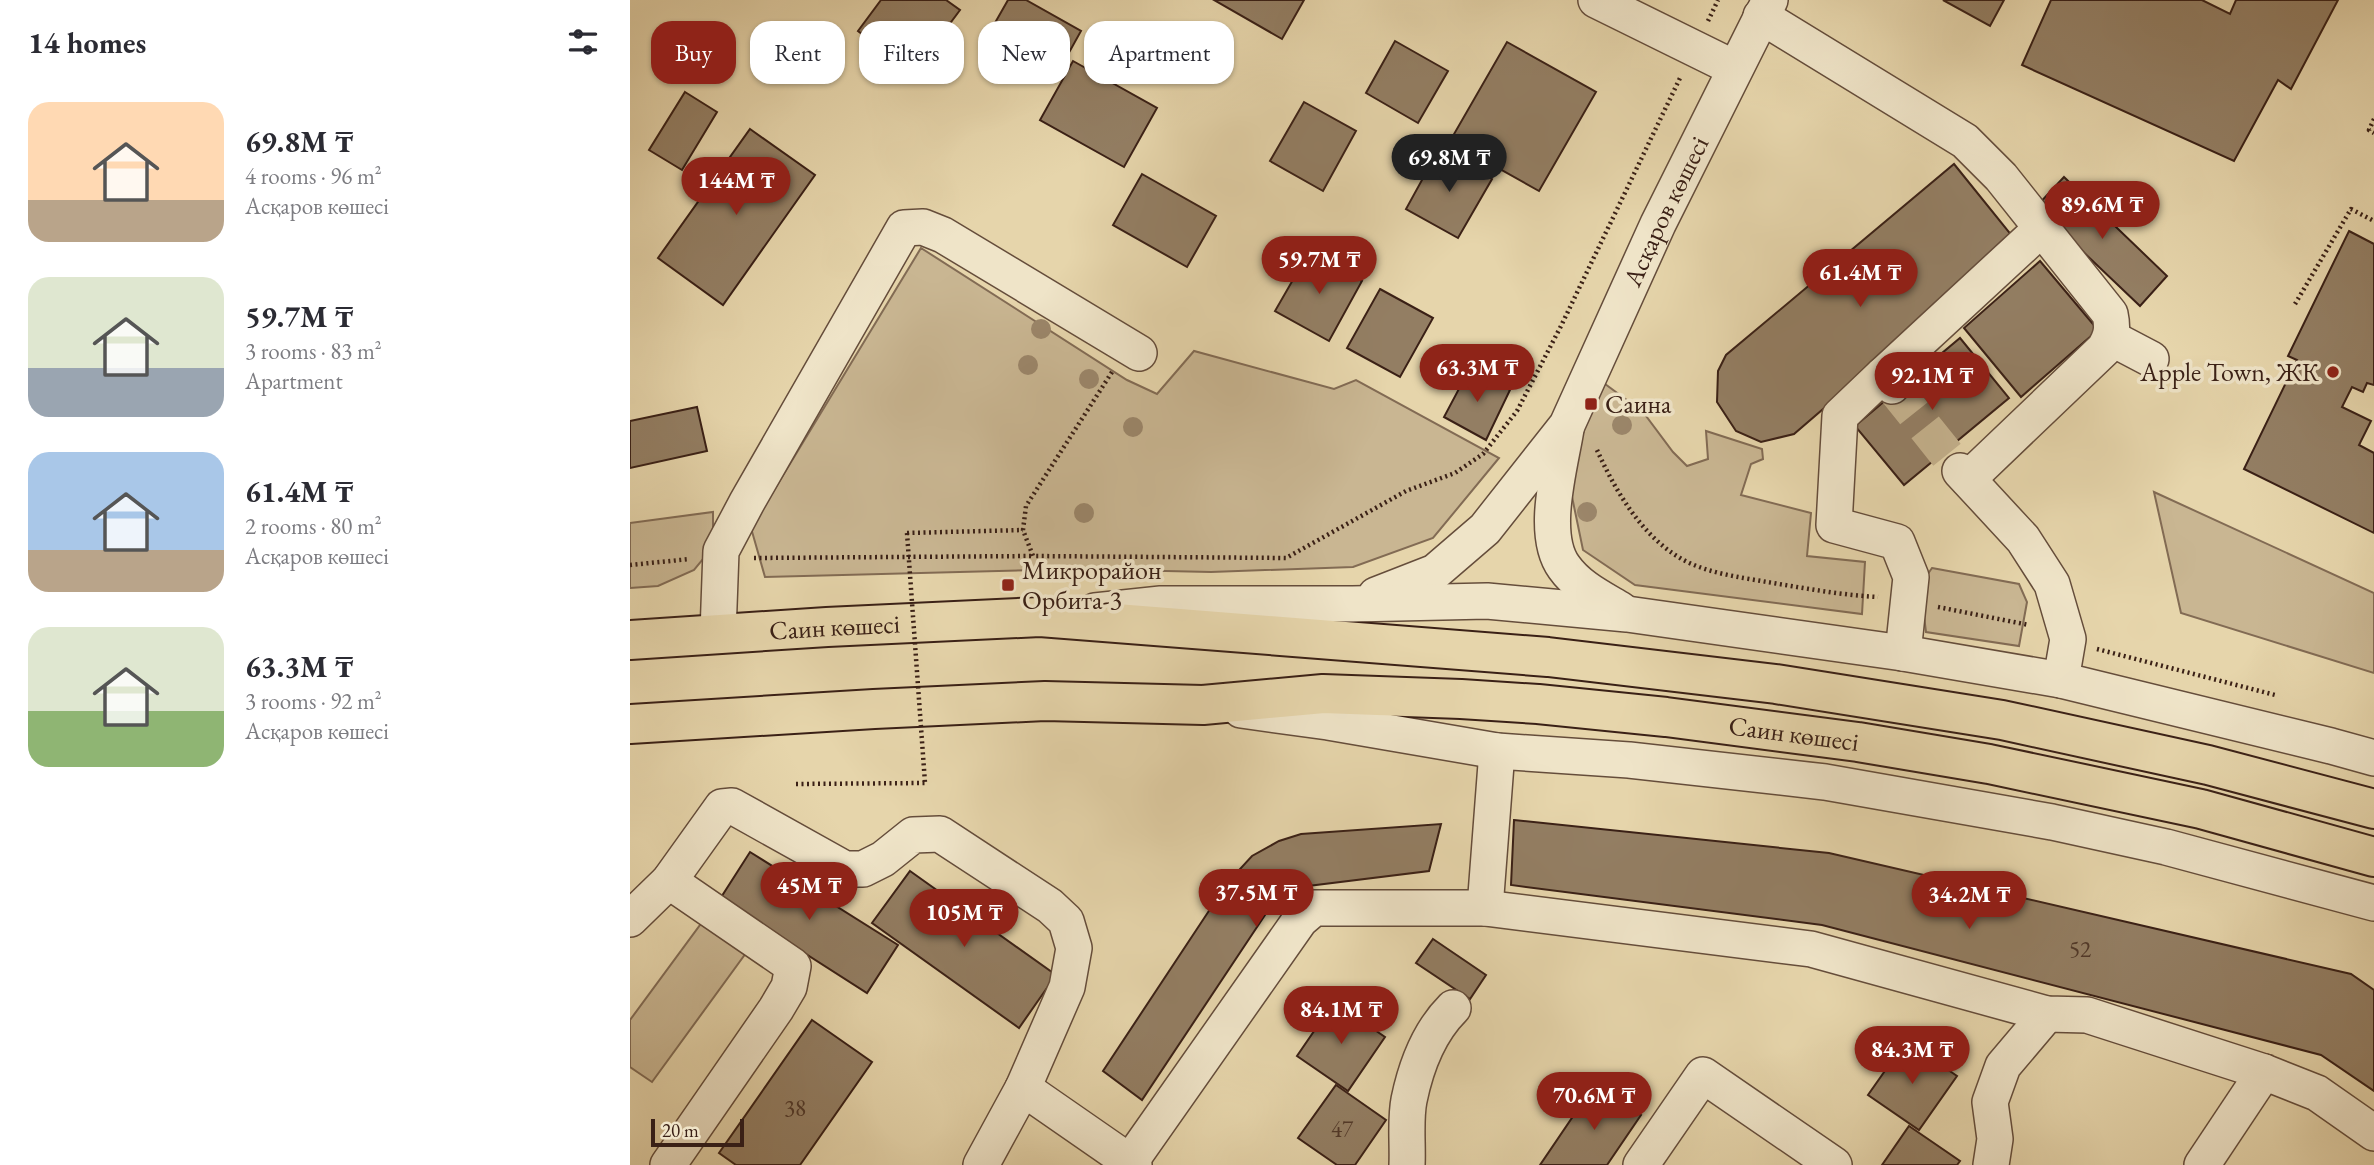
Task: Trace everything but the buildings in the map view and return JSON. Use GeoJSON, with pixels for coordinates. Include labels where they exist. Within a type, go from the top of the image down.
{"type":"FeatureCollection","features":[{"type":"Feature","properties":{"kind":"main road","name":"Саин көшесі"},"geometry":{"type":"LineString","coordinates":[[630,640],[1040,617],[1548,657],[1776,684],[2002,720],[2132,747],[2374,810]]}},
{"type":"Feature","properties":{"kind":"main road","name":"Саин көшесі"},"geometry":{"type":"LineString","coordinates":[[630,724],[860,709],[1045,701],[1203,705],[1323,694],[1461,699],[1653,716],[1831,738],[1989,764],[2201,809],[2374,857]]}},
{"type":"Feature","properties":{"kind":"street"},"geometry":{"type":"LineString","coordinates":[[1596,0],[1734,68]]}},
{"type":"Feature","properties":{"kind":"street"},"geometry":{"type":"LineString","coordinates":[[1766,8],[1965,141],[2001,177],[2110,314],[2113,327],[2111,338],[2104,349],[1964,475],[2023,539],[2052,584],[2068,639],[2061,680]]}},
{"type":"Feature","properties":{"kind":"street","name":"Асқаров көшесі"},"geometry":{"type":"LineString","coordinates":[[1567,425],[1658,224],[1766,8]]}},
{"type":"Feature","properties":{"kind":"street"},"geometry":{"type":"LineString","coordinates":[[718,634],[720,558],[747,502],[904,228],[923,227],[943,235],[1134,350]]}},
{"type":"Feature","properties":{"kind":"street"},"geometry":{"type":"LineString","coordinates":[[1903,653],[1911,577],[1897,542],[1834,525],[1840,416],[1888,381],[2041,229]]}},
{"type":"Feature","properties":{"kind":"street"},"geometry":{"type":"LineString","coordinates":[[2111,338],[2151,359]]}},
{"type":"Feature","properties":{"kind":"street"},"geometry":{"type":"LineString","coordinates":[[1353,604],[1435,572],[1485,529],[1567,425]]}},
{"type":"Feature","properties":{"kind":"street"},"geometry":{"type":"LineString","coordinates":[[1567,425],[1552,517],[1555,544],[1563,566],[1580,584],[1627,614]]}},
{"type":"Feature","properties":{"kind":"street"},"geometry":{"type":"LineString","coordinates":[[1040,617],[1161,604],[1486,601],[1627,614],[1903,653],[2061,680],[2374,758]]}},
{"type":"Feature","properties":{"kind":"street"},"geometry":{"type":"LineString","coordinates":[[1203,705],[1328,722],[1497,751],[1629,760],[1825,782],[2052,822],[2166,847],[2374,903]]}},
{"type":"Feature","properties":{"kind":"street"},"geometry":{"type":"LineString","coordinates":[[1485,908],[1497,751]]}},
{"type":"Feature","properties":{"kind":"street"},"geometry":{"type":"LineString","coordinates":[[630,919],[669,881],[722,807],[732,806],[845,869],[863,869],[883,859],[913,835],[940,834],[1050,906],[1066,921],[1074,948],[1067,987],[1023,1088],[981,1165]]}},
{"type":"Feature","properties":{"kind":"street"},"geometry":{"type":"LineString","coordinates":[[668,1165],[776,1009],[789,987],[793,966],[669,881]]}},
{"type":"Feature","properties":{"kind":"street"},"geometry":{"type":"LineString","coordinates":[[1023,1088],[1132,1163],[1300,920],[1314,908],[1485,908],[1811,949],[2047,1014],[2087,1015],[2264,1072],[2317,1093],[2374,1133]]}},
{"type":"Feature","properties":{"kind":"street"},"geometry":{"type":"LineString","coordinates":[[1407,1165],[1409,1101],[1426,1045],[1444,1017],[1454,1008]]}},
{"type":"Feature","properties":{"kind":"street"},"geometry":{"type":"LineString","coordinates":[[1991,1165],[1995,1139],[1990,1102],[2003,1066],[2047,1014]]}},
{"type":"Feature","properties":{"kind":"street"},"geometry":{"type":"LineString","coordinates":[[2202,1165],[2264,1072]]}},
{"type":"Feature","properties":{"kind":"street"},"geometry":{"type":"LineString","coordinates":[[1640,1165],[1703,1075],[1834,1165]]}},
{"type":"Feature","properties":{"kind":"path"},"geometry":{"type":"LineString","coordinates":[[630,565],[720,558],[1286,558],[1406,491],[1455,472],[1483,454],[1517,411],[1561,326],[1718,0]]}},
{"type":"Feature","properties":{"kind":"path"},"geometry":{"type":"LineString","coordinates":[[2374,118],[2369,130],[2374,133]]}},
{"type":"Feature","properties":{"kind":"path"},"geometry":{"type":"LineString","coordinates":[[2295,304],[2351,209],[2374,221]]}},
{"type":"Feature","properties":{"kind":"path"},"geometry":{"type":"LineString","coordinates":[[1033,556],[1023,530],[1026,506],[1134,350]]}},
{"type":"Feature","properties":{"kind":"path"},"geometry":{"type":"LineString","coordinates":[[1595,446],[1617,490],[1635,517],[1661,544],[1681,559],[1724,574],[1845,595],[1908,599],[2029,625]]}},
{"type":"Feature","properties":{"kind":"path"},"geometry":{"type":"LineString","coordinates":[[796,784],[925,783],[907,533],[1023,530]]}},
{"type":"Feature","properties":{"kind":"path"},"geometry":{"type":"LineString","coordinates":[[2090,647],[2279,696]]}},
{"type":"Feature","properties":{"kind":"shaded area"},"geometry":{"type":"Polygon","coordinates":[[[921,248],[1127,380],[1157,394],[1194,351],[1334,389],[1356,380],[1499,458],[1433,538],[1353,567],[1211,572],[1075,569],[765,577],[751,528],[921,248]]]}},
{"type":"Feature","properties":{"kind":"shaded area"},"geometry":{"type":"Polygon","coordinates":[[[1601,381],[1643,412],[1687,466],[1708,459],[1706,431],[1762,449],[1763,459],[1751,464],[1741,495],[1811,513],[1807,556],[1865,562],[1862,614],[1635,585],[1583,550],[1570,487],[1575,428],[1601,381]]]}},
{"type":"Feature","properties":{"kind":"shaded area"},"geometry":{"type":"Polygon","coordinates":[[[2154,492],[2374,593],[2374,673],[2181,613],[2154,492]]]}},
{"type":"Feature","properties":{"kind":"shaded area"},"geometry":{"type":"Polygon","coordinates":[[[713,512],[713,547],[694,570],[658,586],[630,588],[630,523],[713,512]]]}},
{"type":"Feature","properties":{"kind":"shaded area"},"geometry":{"type":"Polygon","coordinates":[[[1932,568],[2019,584],[2027,602],[2019,646],[1926,632],[1920,585],[1932,568]]]}},
{"type":"Feature","properties":{"kind":"shaded area"},"geometry":{"type":"Polygon","coordinates":[[[703,921],[746,953],[652,1082],[630,1067],[630,1020],[703,921]]]}},
{"type":"Feature","properties":{"kind":"tunnel"},"geometry":{"type":"LineString","coordinates":[[1892,386],[1960,471]]}},
{"type":"Feature","properties":{"kind":"place","name":"Apple Town, ЖК"},"geometry":{"type":"Point","coordinates":[2333,372]}},
{"type":"Feature","properties":{"kind":"place","name":"Саина"},"geometry":{"type":"Point","coordinates":[1591,404]}},
{"type":"Feature","properties":{"kind":"place","name":"Микрорайон Орбита-3"},"geometry":{"type":"Point","coordinates":[1008,585]}}]}
